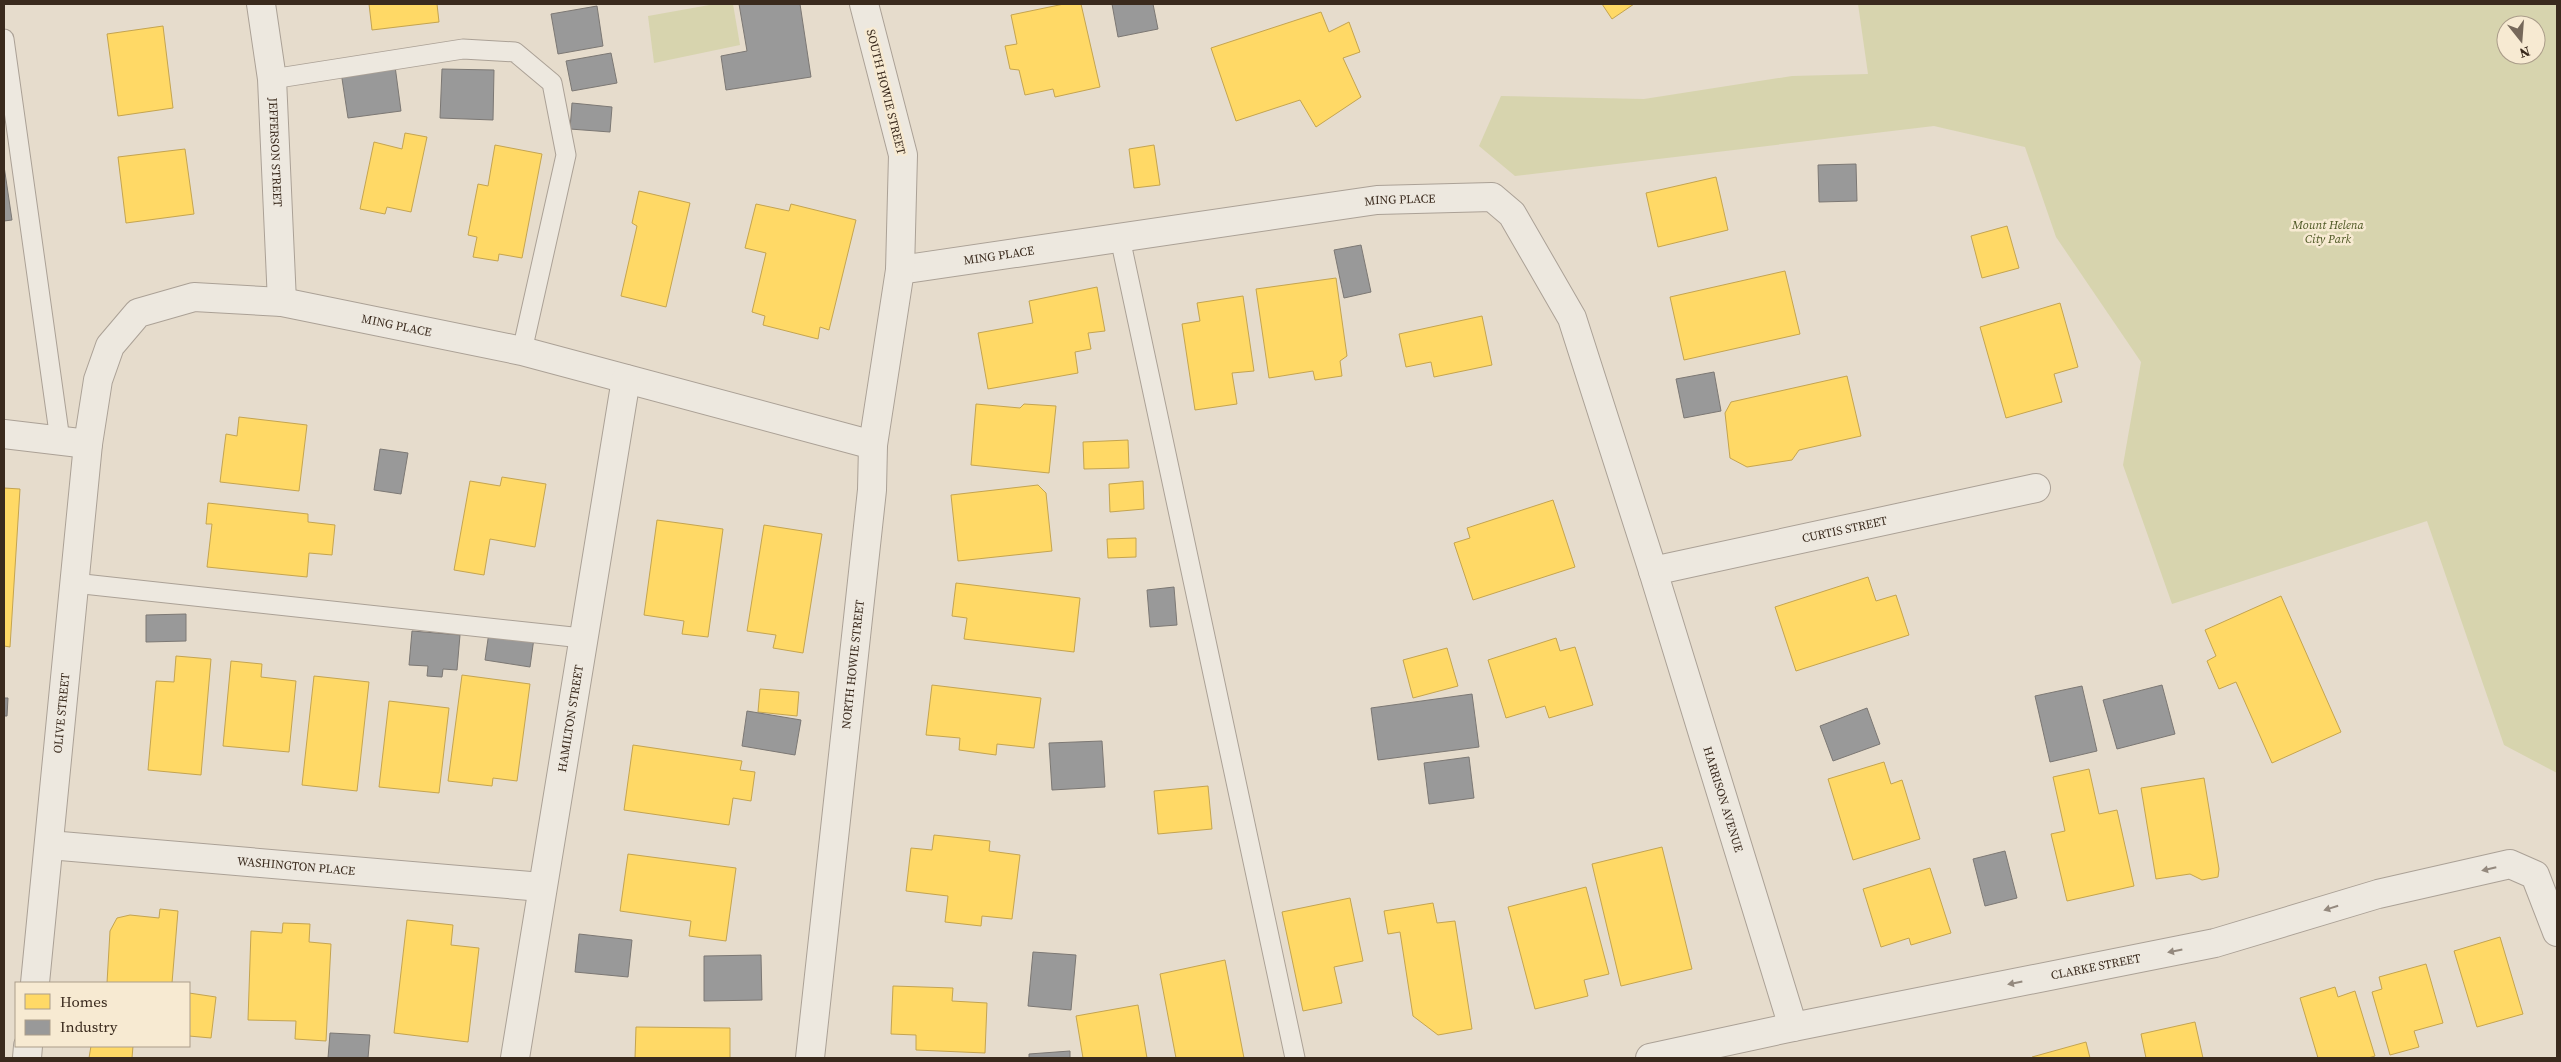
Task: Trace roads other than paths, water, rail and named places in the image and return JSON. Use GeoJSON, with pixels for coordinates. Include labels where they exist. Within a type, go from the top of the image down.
{"type":"FeatureCollection","features":[{"type":"Feature","properties":{"kind":"street","name":"JEFFERSON STREET"},"geometry":{"type":"LineString","coordinates":[[261,4],[272,79],[282,302]]}},
{"type":"Feature","properties":{"kind":"street","name":"SOUTH HOWIE STREET"},"geometry":{"type":"LineString","coordinates":[[864,4],[903,155],[900,270]]}},
{"type":"Feature","properties":{"kind":"street","name":"MING PLACE"},"geometry":{"type":"LineString","coordinates":[[900,270],[1377,200],[1492,197],[1512,214],[1572,318],[1653,571]]}},
{"type":"Feature","properties":{"kind":"street","name":"NORTH HOWIE STREET"},"geometry":{"type":"LineString","coordinates":[[810,1058],[870,500],[873,445],[900,270]]}},
{"type":"Feature","properties":{"kind":"street","name":"MING PLACE"},"geometry":{"type":"LineString","coordinates":[[88,444],[98,380],[110,346],[138,313],[194,297],[282,302],[522,351],[873,445]]}},
{"type":"Feature","properties":{"kind":"street","name":"HAMILTON STREET"},"geometry":{"type":"LineString","coordinates":[[515,1058],[582,638],[626,379]]}},
{"type":"Feature","properties":{"kind":"street"},"geometry":{"type":"LineString","coordinates":[[4,434],[88,444]]}},
{"type":"Feature","properties":{"kind":"street","name":"OLIVE STREET"},"geometry":{"type":"LineString","coordinates":[[35,982],[88,444]]}},
{"type":"Feature","properties":{"kind":"street","name":"CURTIS STREET"},"geometry":{"type":"LineString","coordinates":[[1653,571],[2036,488]]}},
{"type":"Feature","properties":{"kind":"street","name":"HARRISON AVENUE"},"geometry":{"type":"LineString","coordinates":[[1653,571],[1793,1027]]}},
{"type":"Feature","properties":{"kind":"street","name":"WASHINGTON PLACE"},"geometry":{"type":"LineString","coordinates":[[49,845],[542,887]]}},
{"type":"Feature","properties":{"kind":"street","name":"CLARKE STREET"},"geometry":{"type":"LineString","coordinates":[[1650,1058],[1677,1056],[1793,1027],[2215,943],[2378,894],[2510,864],[2535,875],[2555,920]]}},
{"type":"Feature","properties":{"kind":"lane"},"geometry":{"type":"LineString","coordinates":[[4,40],[60,440]]}},
{"type":"Feature","properties":{"kind":"lane"},"geometry":{"type":"LineString","coordinates":[[272,79],[463,49],[515,52],[552,83],[566,155],[522,351]]}},
{"type":"Feature","properties":{"kind":"lane"},"geometry":{"type":"LineString","coordinates":[[1120,238],[1295,1058]]}},
{"type":"Feature","properties":{"kind":"lane"},"geometry":{"type":"LineString","coordinates":[[74,583],[582,638]]}},
{"type":"Feature","properties":{"kind":"park label","name":"Mount Helena City Park"},"geometry":{"type":"Point","coordinates":[2328,232]}}]}
